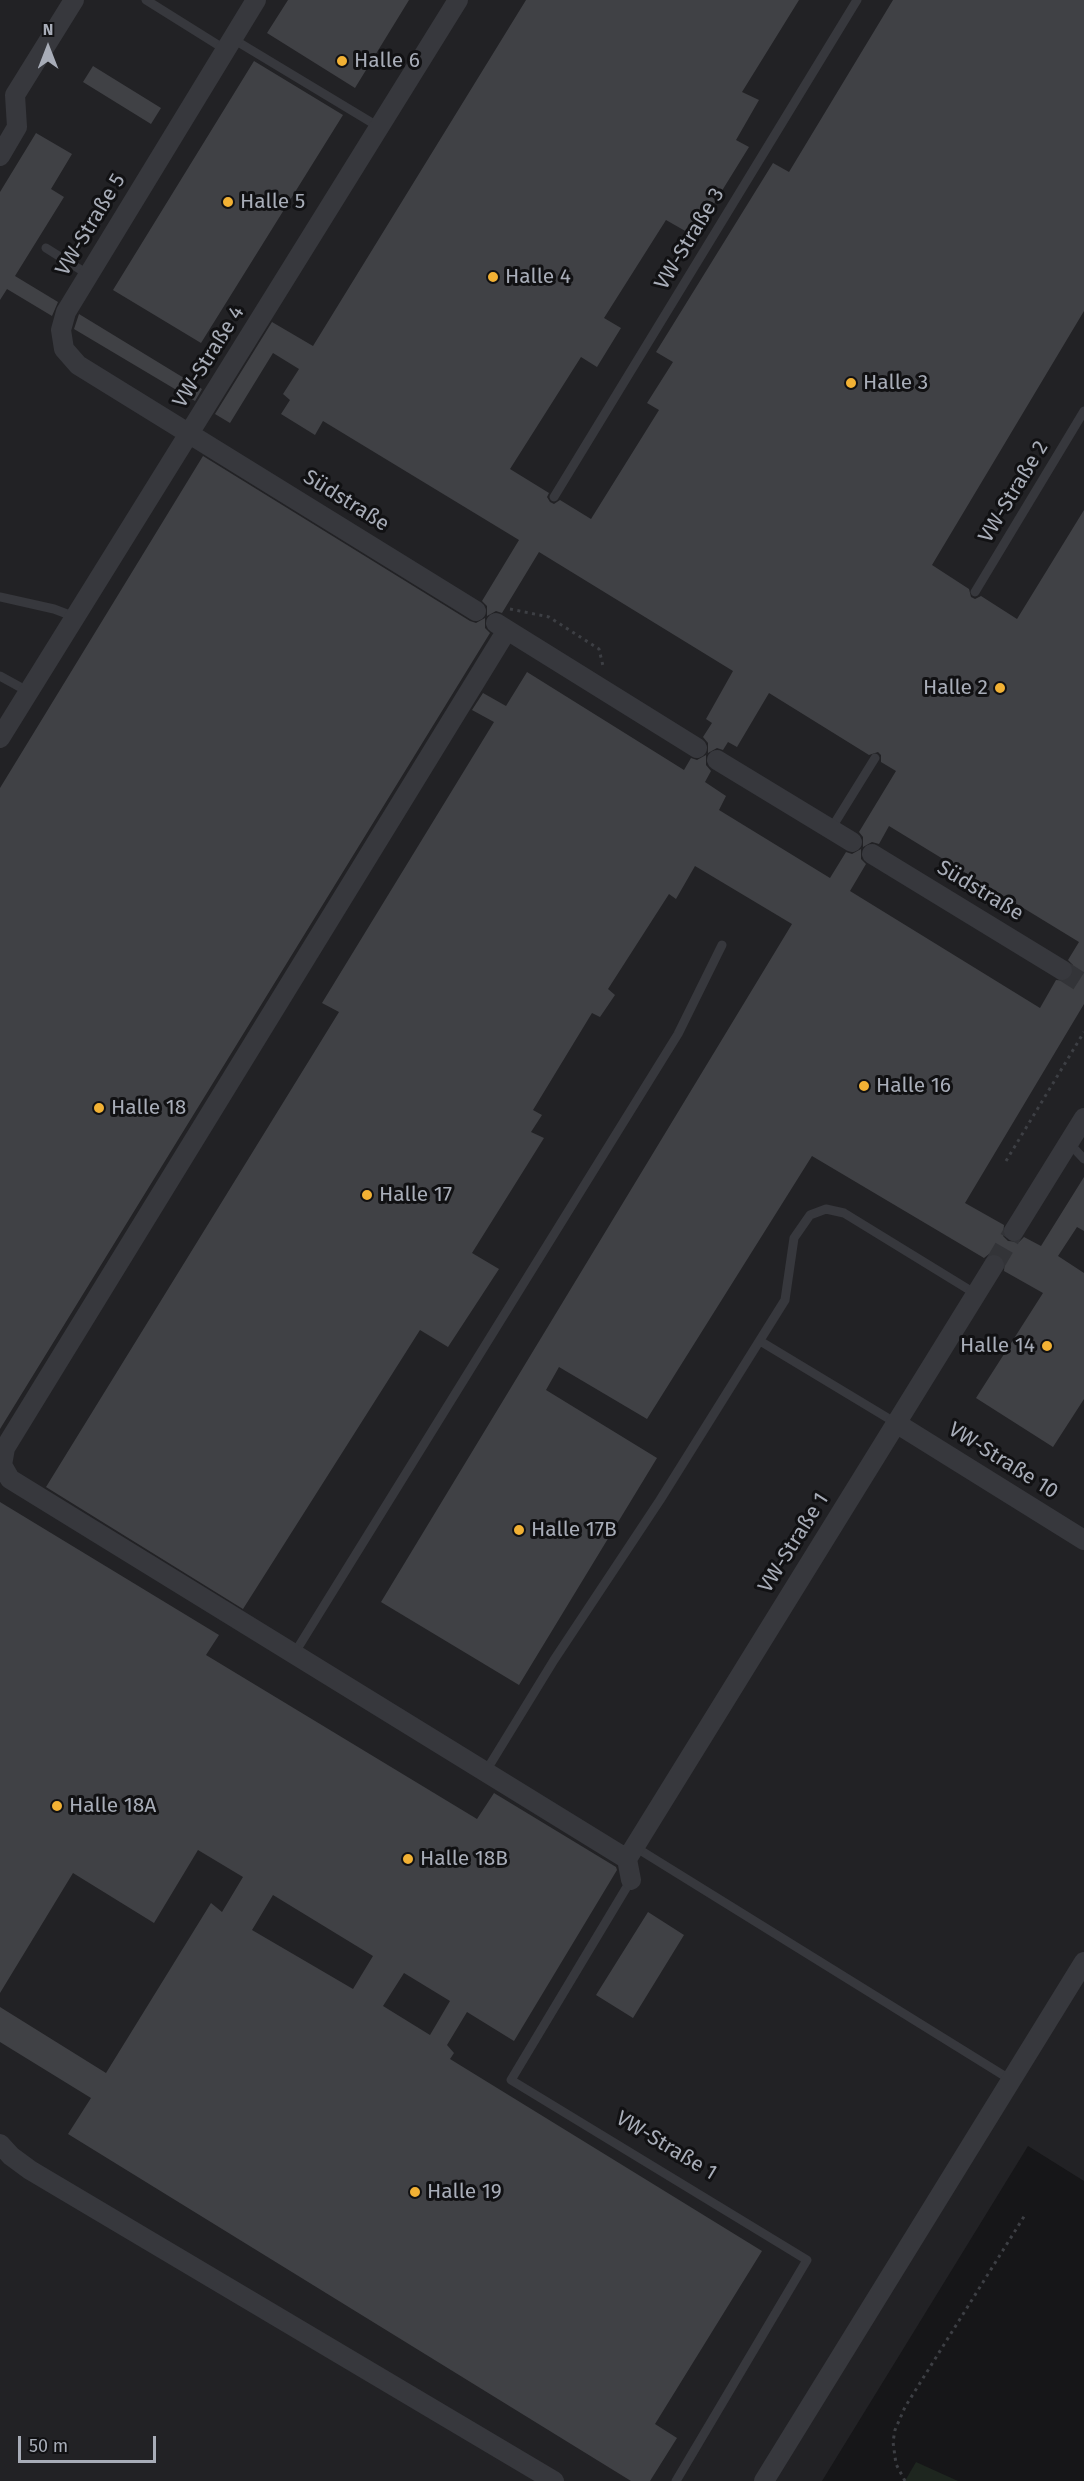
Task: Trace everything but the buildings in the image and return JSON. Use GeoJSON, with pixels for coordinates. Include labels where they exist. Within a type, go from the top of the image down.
{"type":"FeatureCollection","features":[{"type":"Feature","properties":{"kind":"street"},"geometry":{"type":"LineString","coordinates":[[0,156],[17,127],[15,95],[74,0]]}},
{"type":"Feature","properties":{"kind":"street","name":"VW-Straße 5"},"geometry":{"type":"LineString","coordinates":[[190,433],[69,358],[61,340],[62,321],[256,0]]}},
{"type":"Feature","properties":{"kind":"street","name":"VW-Straße 4"},"geometry":{"type":"LineString","coordinates":[[0,738],[458,0]]}},
{"type":"Feature","properties":{"kind":"street","name":"Südstraße"},"geometry":{"type":"LineString","coordinates":[[190,433],[476,610]]}},
{"type":"Feature","properties":{"kind":"street"},"geometry":{"type":"LineString","coordinates":[[631,1853],[486,1771],[294,1654],[10,1479],[1,1466],[5,1448],[503,620],[697,748]]}},
{"type":"Feature","properties":{"kind":"street"},"geometry":{"type":"LineString","coordinates":[[717,760],[852,842]]}},
{"type":"Feature","properties":{"kind":"street","name":"Südstraße"},"geometry":{"type":"LineString","coordinates":[[872,854],[1062,970]]}},
{"type":"Feature","properties":{"kind":"street"},"geometry":{"type":"LineString","coordinates":[[1014,1231],[1084,1118]]}},
{"type":"Feature","properties":{"kind":"street","name":"VW-Straße 1"},"geometry":{"type":"LineString","coordinates":[[631,1880],[631,1853],[994,1264]]}},
{"type":"Feature","properties":{"kind":"street","name":"VW-Straße 10"},"geometry":{"type":"LineString","coordinates":[[896,1423],[1084,1540]]}},
{"type":"Feature","properties":{"kind":"street"},"geometry":{"type":"LineString","coordinates":[[764,2481],[1084,1962]]}},
{"type":"Feature","properties":{"kind":"street"},"geometry":{"type":"LineString","coordinates":[[0,2144],[11,2157],[30,2170],[554,2481]]}},
{"type":"Feature","properties":{"kind":"lane"},"geometry":{"type":"LineString","coordinates":[[146,0],[379,127]]}},
{"type":"Feature","properties":{"kind":"lane","name":"VW-Straße 3"},"geometry":{"type":"LineString","coordinates":[[554,497],[857,0]]}},
{"type":"Feature","properties":{"kind":"lane"},"geometry":{"type":"LineString","coordinates":[[46,248],[89,275]]}},
{"type":"Feature","properties":{"kind":"lane","name":"VW-Straße 2"},"geometry":{"type":"LineString","coordinates":[[975,592],[1084,411]]}},
{"type":"Feature","properties":{"kind":"lane"},"geometry":{"type":"LineString","coordinates":[[0,597],[54,609],[75,617]]}},
{"type":"Feature","properties":{"kind":"lane"},"geometry":{"type":"LineString","coordinates":[[0,676],[28,692]]}},
{"type":"Feature","properties":{"kind":"lane"},"geometry":{"type":"LineString","coordinates":[[831,830],[874,758]]}},
{"type":"Feature","properties":{"kind":"lane"},"geometry":{"type":"LineString","coordinates":[[294,1654],[678,1034],[722,945]]}},
{"type":"Feature","properties":{"kind":"lane"},"geometry":{"type":"LineString","coordinates":[[1069,1143],[1084,1159]]}},
{"type":"Feature","properties":{"kind":"lane"},"geometry":{"type":"LineString","coordinates":[[486,1771],[554,1660],[641,1529],[785,1300],[794,1238],[810,1215],[826,1209],[844,1214],[976,1294]]}},
{"type":"Feature","properties":{"kind":"lane"},"geometry":{"type":"LineString","coordinates":[[760,1341],[896,1423]]}},
{"type":"Feature","properties":{"kind":"lane"},"geometry":{"type":"LineString","coordinates":[[631,1853],[1011,2080]]}},
{"type":"Feature","properties":{"kind":"lane","name":"VW-Straße 1"},"geometry":{"type":"LineString","coordinates":[[631,1880],[511,2080],[807,2260],[676,2481]]}},
{"type":"Feature","properties":{"kind":"path"},"geometry":{"type":"LineString","coordinates":[[503,620],[549,617],[599,649],[604,674]]}},
{"type":"Feature","properties":{"kind":"path"},"geometry":{"type":"LineString","coordinates":[[1006,1161],[1084,1032]]}},
{"type":"Feature","properties":{"kind":"path"},"geometry":{"type":"LineString","coordinates":[[905,2481],[896,2464],[893,2442],[895,2430],[905,2407],[1025,2215]]}},
{"type":"Feature","properties":{"kind":"shaded area"},"geometry":{"type":"Polygon","coordinates":[[[0,0],[1084,0],[1084,2181],[1028,2146],[822,2481],[0,2481],[0,0]]]}},
{"type":"Feature","properties":{"kind":"shaded area"},"geometry":{"type":"Polygon","coordinates":[[[916,2462],[958,2481],[905,2481],[916,2462]]]}},
{"type":"Feature","properties":{"kind":"tunnel"},"geometry":{"type":"LineString","coordinates":[[1062,970],[1084,984]]}},
{"type":"Feature","properties":{"kind":"tunnel"},"geometry":{"type":"LineString","coordinates":[[994,1265],[1014,1231]]}},
{"type":"Feature","properties":{"kind":"place","name":"Halle 6"},"geometry":{"type":"Point","coordinates":[342,61]}},
{"type":"Feature","properties":{"kind":"place","name":"Halle 5"},"geometry":{"type":"Point","coordinates":[228,202]}},
{"type":"Feature","properties":{"kind":"place","name":"Halle 4"},"geometry":{"type":"Point","coordinates":[493,277]}},
{"type":"Feature","properties":{"kind":"place","name":"Halle 3"},"geometry":{"type":"Point","coordinates":[851,383]}},
{"type":"Feature","properties":{"kind":"place","name":"Halle 2"},"geometry":{"type":"Point","coordinates":[1000,688]}},
{"type":"Feature","properties":{"kind":"place","name":"Halle 16"},"geometry":{"type":"Point","coordinates":[864,1086]}},
{"type":"Feature","properties":{"kind":"place","name":"Halle 18"},"geometry":{"type":"Point","coordinates":[99,1108]}},
{"type":"Feature","properties":{"kind":"place","name":"Halle 17"},"geometry":{"type":"Point","coordinates":[367,1195]}},
{"type":"Feature","properties":{"kind":"place","name":"Halle 14"},"geometry":{"type":"Point","coordinates":[1047,1346]}},
{"type":"Feature","properties":{"kind":"place","name":"Halle 17B"},"geometry":{"type":"Point","coordinates":[519,1530]}},
{"type":"Feature","properties":{"kind":"place","name":"Halle 18A"},"geometry":{"type":"Point","coordinates":[57,1806]}},
{"type":"Feature","properties":{"kind":"place","name":"Halle 18B"},"geometry":{"type":"Point","coordinates":[408,1859]}},
{"type":"Feature","properties":{"kind":"place","name":"Halle 19"},"geometry":{"type":"Point","coordinates":[415,2192]}}]}
